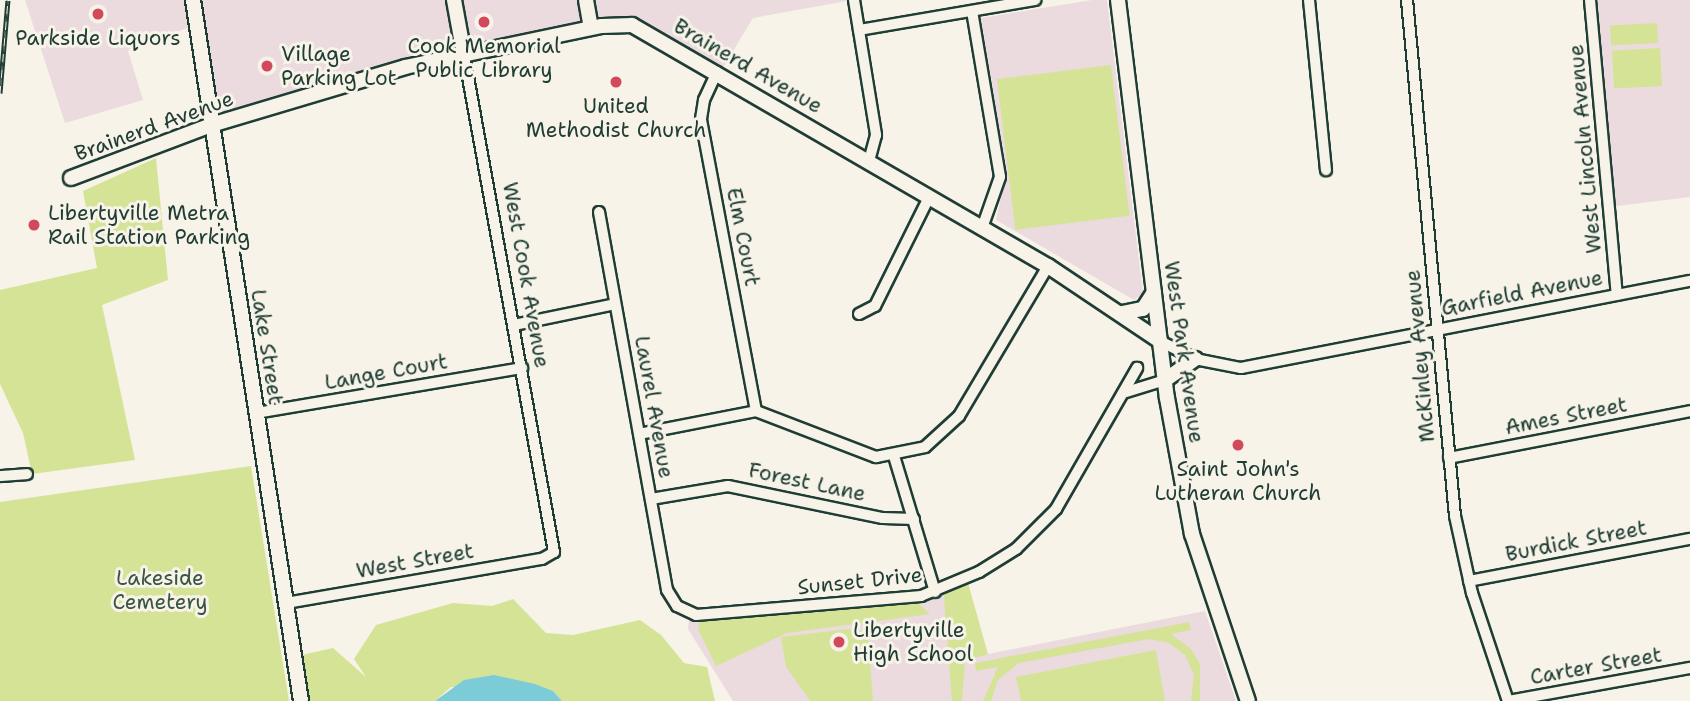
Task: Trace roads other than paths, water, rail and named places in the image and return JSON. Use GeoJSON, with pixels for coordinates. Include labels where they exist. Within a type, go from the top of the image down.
{"type":"FeatureCollection","features":[{"type":"Feature","properties":{"kind":"street","name":"Lake Street"},"geometry":{"type":"LineString","coordinates":[[193,0],[301,701]]}},
{"type":"Feature","properties":{"kind":"street","name":"West Cook Avenue"},"geometry":{"type":"LineString","coordinates":[[454,0],[554,547],[550,556]]}},
{"type":"Feature","properties":{"kind":"street"},"geometry":{"type":"LineString","coordinates":[[586,0],[591,28]]}},
{"type":"Feature","properties":{"kind":"street"},"geometry":{"type":"LineString","coordinates":[[854,0],[876,135],[869,161]]}},
{"type":"Feature","properties":{"kind":"street"},"geometry":{"type":"LineString","coordinates":[[859,30],[1035,0]]}},
{"type":"Feature","properties":{"kind":"street","name":"West Park Avenue"},"geometry":{"type":"LineString","coordinates":[[1118,0],[1167,398],[1192,534],[1248,701]]}},
{"type":"Feature","properties":{"kind":"street"},"geometry":{"type":"LineString","coordinates":[[1309,0],[1326,170]]}},
{"type":"Feature","properties":{"kind":"street","name":"McKinley Avenue"},"geometry":{"type":"LineString","coordinates":[[1407,0],[1449,458],[1469,582],[1508,701]]}},
{"type":"Feature","properties":{"kind":"street","name":"West Lincoln Avenue"},"geometry":{"type":"LineString","coordinates":[[1590,0],[1617,295]]}},
{"type":"Feature","properties":{"kind":"street"},"geometry":{"type":"LineString","coordinates":[[972,10],[1000,177],[982,228]]}},
{"type":"Feature","properties":{"kind":"street","name":"Brainerd Avenue"},"geometry":{"type":"LineString","coordinates":[[71,178],[211,125],[405,67],[621,24],[642,28],[1048,266],[1122,313],[1160,341]]}},
{"type":"Feature","properties":{"kind":"street","name":"Elm Court"},"geometry":{"type":"LineString","coordinates":[[717,72],[704,100],[701,120],[756,411]]}},
{"type":"Feature","properties":{"kind":"street"},"geometry":{"type":"LineString","coordinates":[[859,314],[875,306],[929,197]]}},
{"type":"Feature","properties":{"kind":"street","name":"Laurel Avenue"},"geometry":{"type":"LineString","coordinates":[[599,212],[667,590],[677,606]]}},
{"type":"Feature","properties":{"kind":"street"},"geometry":{"type":"LineString","coordinates":[[639,433],[756,411],[876,457],[894,456],[925,447],[959,416],[1048,266]]}},
{"type":"Feature","properties":{"kind":"street","name":"Garfield Avenue"},"geometry":{"type":"LineString","coordinates":[[1160,341],[1195,359],[1241,368],[1690,281]]}},
{"type":"Feature","properties":{"kind":"street"},"geometry":{"type":"LineString","coordinates":[[1122,313],[1143,309],[1154,290]]}},
{"type":"Feature","properties":{"kind":"street"},"geometry":{"type":"LineString","coordinates":[[514,325],[615,304]]}},
{"type":"Feature","properties":{"kind":"street"},"geometry":{"type":"LineString","coordinates":[[1123,393],[1147,388],[1165,380],[1195,359]]}},
{"type":"Feature","properties":{"kind":"street","name":"Lange Court"},"geometry":{"type":"LineString","coordinates":[[256,413],[522,368]]}},
{"type":"Feature","properties":{"kind":"street","name":"Sunset Drive"},"geometry":{"type":"LineString","coordinates":[[677,606],[696,615],[720,614],[935,592],[1001,560],[1031,536],[1060,502],[1137,368]]}},
{"type":"Feature","properties":{"kind":"street"},"geometry":{"type":"LineString","coordinates":[[1147,388],[1167,398]]}},
{"type":"Feature","properties":{"kind":"street","name":"Ames Street"},"geometry":{"type":"LineString","coordinates":[[1449,458],[1690,411]]}},
{"type":"Feature","properties":{"kind":"street"},"geometry":{"type":"LineString","coordinates":[[894,456],[935,592]]}},
{"type":"Feature","properties":{"kind":"street"},"geometry":{"type":"LineString","coordinates":[[0,476],[27,474]]}},
{"type":"Feature","properties":{"kind":"street","name":"Forest Lane"},"geometry":{"type":"LineString","coordinates":[[651,499],[728,486],[883,518],[914,519]]}},
{"type":"Feature","properties":{"kind":"street","name":"Burdick Street"},"geometry":{"type":"LineString","coordinates":[[1469,582],[1690,539]]}},
{"type":"Feature","properties":{"kind":"street","name":"West Street"},"geometry":{"type":"LineString","coordinates":[[286,603],[550,556]]}},
{"type":"Feature","properties":{"kind":"street","name":"Carter Street"},"geometry":{"type":"LineString","coordinates":[[1508,701],[1690,668]]}},
{"type":"Feature","properties":{"kind":"water"},"geometry":{"type":"Polygon","coordinates":[[[494,675],[535,684],[553,691],[562,701],[435,701],[464,680],[494,675]]]}},
{"type":"Feature","properties":{"kind":"railway"},"geometry":{"type":"LineString","coordinates":[[0,93],[8,0]]}},
{"type":"Feature","properties":{"kind":"place","name":"Parkside Liquors"},"geometry":{"type":"Point","coordinates":[98,14]}},
{"type":"Feature","properties":{"kind":"place","name":"Cook Memorial Public Library"},"geometry":{"type":"Point","coordinates":[484,22]}},
{"type":"Feature","properties":{"kind":"place","name":"Village Parking Lot"},"geometry":{"type":"Point","coordinates":[267,66]}},
{"type":"Feature","properties":{"kind":"place","name":"United Methodist Church"},"geometry":{"type":"Point","coordinates":[616,82]}},
{"type":"Feature","properties":{"kind":"place","name":"Libertyville Metra Rail Station Parking"},"geometry":{"type":"Point","coordinates":[34,225]}},
{"type":"Feature","properties":{"kind":"place","name":"Saint John's Lutheran Church"},"geometry":{"type":"Point","coordinates":[1238,445]}},
{"type":"Feature","properties":{"kind":"place","name":"Libertyville High School"},"geometry":{"type":"Point","coordinates":[839,642]}},
{"type":"Feature","properties":{"kind":"park label","name":"Lakeside Cemetery"},"geometry":{"type":"Point","coordinates":[160,590]}}]}
